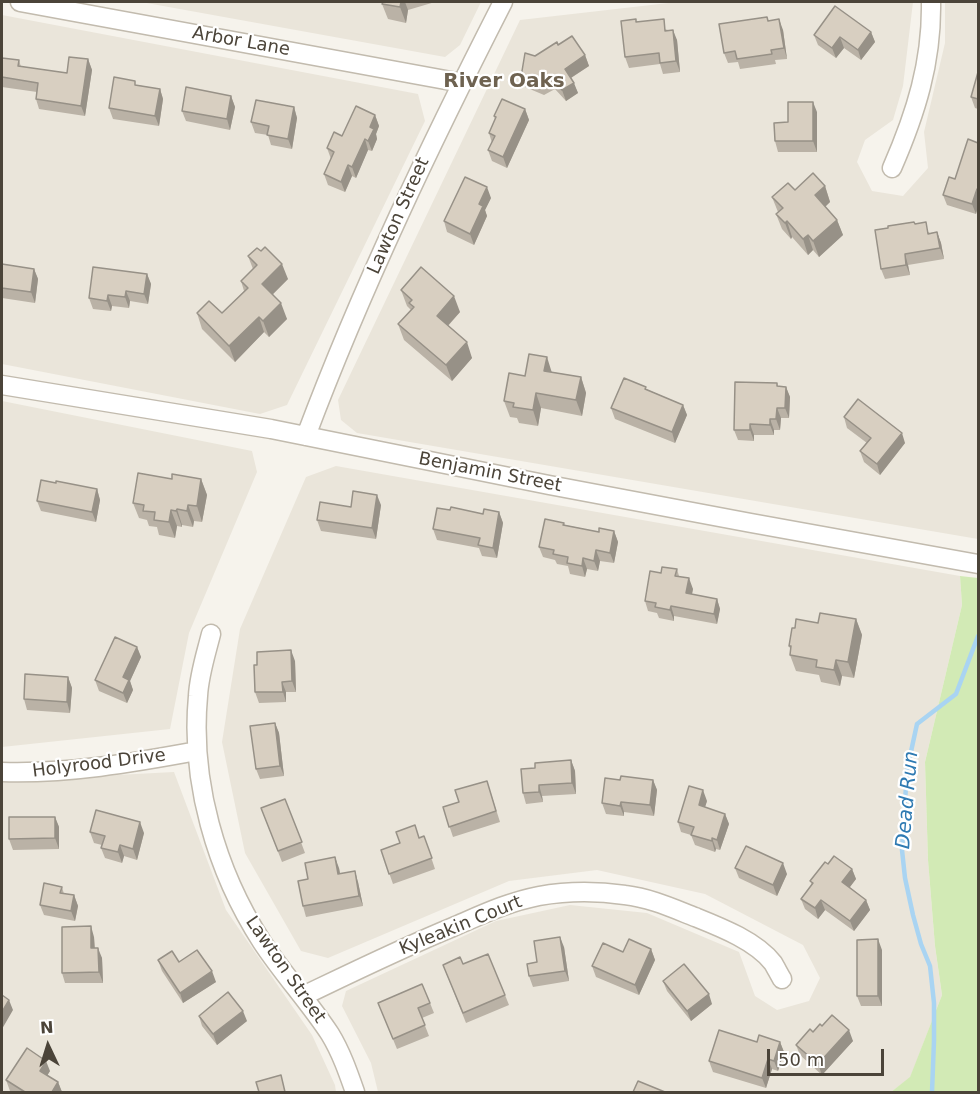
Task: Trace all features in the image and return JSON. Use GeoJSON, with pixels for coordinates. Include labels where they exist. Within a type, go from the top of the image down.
{"type":"FeatureCollection","features":[{"type":"Feature","properties":{"kind":"street","name":"Arbor Lane"},"geometry":{"type":"LineString","coordinates":[[20,2],[462,83]]}},
{"type":"Feature","properties":{"kind":"street","name":"Lawton Street"},"geometry":{"type":"LineString","coordinates":[[306,436],[346,334],[440,126],[503,2]]}},
{"type":"Feature","properties":{"kind":"street"},"geometry":{"type":"LineString","coordinates":[[892,168],[907,134],[919,96],[927,59],[931,2]]}},
{"type":"Feature","properties":{"kind":"street","name":"Benjamin Street"},"geometry":{"type":"LineString","coordinates":[[2,385],[271,429],[717,517],[978,564]]}},
{"type":"Feature","properties":{"kind":"street","name":"Lawton Street"},"geometry":{"type":"LineString","coordinates":[[212,634],[202,670],[196,729],[202,787],[212,829],[240,905],[263,943],[331,1036],[345,1063],[355,1092]]}},
{"type":"Feature","properties":{"kind":"street","name":"Holyrood Drive"},"geometry":{"type":"LineString","coordinates":[[2,772],[71,771],[127,764],[197,751]]}},
{"type":"Feature","properties":{"kind":"street","name":"Kyleakin Court"},"geometry":{"type":"LineString","coordinates":[[303,996],[408,946],[494,909],[538,897],[567,893],[596,892],[627,895],[658,902],[702,920],[759,949],[782,979]]}},
{"type":"Feature","properties":{"kind":"shaded area"},"geometry":{"type":"Polygon","coordinates":[[[141,2],[481,2],[460,45],[445,57],[141,2]]]}},
{"type":"Feature","properties":{"kind":"shaded area"},"geometry":{"type":"Polygon","coordinates":[[[677,2],[913,2],[903,86],[893,120],[865,140],[857,162],[872,191],[903,196],[928,168],[924,132],[945,43],[945,2],[978,2],[978,539],[357,433],[341,420],[338,400],[520,20],[677,2]]]}},
{"type":"Feature","properties":{"kind":"shaded area"},"geometry":{"type":"Polygon","coordinates":[[[2,15],[418,94],[425,121],[287,405],[260,414],[2,364],[2,15]]]}},
{"type":"Feature","properties":{"kind":"shaded area"},"geometry":{"type":"Polygon","coordinates":[[[2,401],[252,451],[257,472],[189,633],[170,729],[2,747],[2,401]]]}},
{"type":"Feature","properties":{"kind":"shaded area"},"geometry":{"type":"Polygon","coordinates":[[[336,466],[960,576],[962,605],[925,762],[928,860],[935,946],[942,995],[910,1078],[891,1092],[378,1092],[371,1063],[342,1006],[346,991],[496,921],[570,905],[647,913],[739,952],[755,996],[777,1010],[809,1001],[820,978],[803,945],[705,894],[597,870],[509,881],[328,958],[301,951],[245,853],[222,742],[240,629],[306,477],[336,466]]]}},
{"type":"Feature","properties":{"kind":"shaded area"},"geometry":{"type":"Polygon","coordinates":[[[174,772],[226,910],[312,1035],[336,1092],[2,1092],[2,781],[174,772]]]}},
{"type":"Feature","properties":{"kind":"green space"},"geometry":{"type":"Polygon","coordinates":[[[960,576],[978,578],[978,1092],[891,1092],[910,1077],[942,995],[935,946],[928,860],[925,762],[962,605],[960,576]]]}},
{"type":"Feature","properties":{"kind":"building"},"geometry":{"type":"Polygon","coordinates":[[[383,2],[401,2],[400,7],[382,4],[383,2]]]}},
{"type":"Feature","properties":{"kind":"building"},"geometry":{"type":"Polygon","coordinates":[[[835,6],[871,32],[858,50],[840,37],[832,48],[814,35],[835,6]]]}},
{"type":"Feature","properties":{"kind":"building"},"geometry":{"type":"Polygon","coordinates":[[[767,17],[768,21],[779,19],[784,48],[771,50],[772,54],[737,59],[735,51],[724,53],[719,24],[767,17]]]}},
{"type":"Feature","properties":{"kind":"building"},"geometry":{"type":"Polygon","coordinates":[[[636,19],[636,22],[664,19],[665,31],[673,30],[676,61],[660,63],[659,53],[625,57],[621,21],[636,19]]]}},
{"type":"Feature","properties":{"kind":"building"},"geometry":{"type":"Polygon","coordinates":[[[572,36],[585,55],[565,69],[574,83],[562,90],[551,79],[541,84],[521,77],[525,53],[535,56],[557,42],[558,45],[572,36]]]}},
{"type":"Feature","properties":{"kind":"building"},"geometry":{"type":"Polygon","coordinates":[[[69,57],[88,59],[81,106],[36,99],[38,83],[2,77],[2,58],[19,60],[18,66],[67,73],[69,57]]]}},
{"type":"Feature","properties":{"kind":"building"},"geometry":{"type":"Polygon","coordinates":[[[978,72],[978,99],[971,97],[978,72]]]}},
{"type":"Feature","properties":{"kind":"building"},"geometry":{"type":"Polygon","coordinates":[[[114,77],[135,81],[135,85],[160,89],[155,116],[109,108],[114,77]]]}},
{"type":"Feature","properties":{"kind":"building"},"geometry":{"type":"Polygon","coordinates":[[[186,87],[231,96],[227,119],[182,111],[186,87]]]}},
{"type":"Feature","properties":{"kind":"building"},"geometry":{"type":"Polygon","coordinates":[[[502,99],[525,109],[503,157],[488,150],[495,136],[489,133],[502,99]]]}},
{"type":"Feature","properties":{"kind":"building"},"geometry":{"type":"Polygon","coordinates":[[[256,100],[294,107],[288,139],[267,135],[269,126],[251,122],[256,100]]]}},
{"type":"Feature","properties":{"kind":"building"},"geometry":{"type":"Polygon","coordinates":[[[788,102],[813,102],[813,141],[775,141],[774,123],[788,122],[788,102]]]}},
{"type":"Feature","properties":{"kind":"building"},"geometry":{"type":"Polygon","coordinates":[[[356,106],[375,115],[370,127],[374,129],[368,141],[365,139],[352,167],[348,165],[341,182],[324,174],[334,152],[327,148],[334,132],[342,136],[356,106]]]}},
{"type":"Feature","properties":{"kind":"building"},"geometry":{"type":"Polygon","coordinates":[[[968,139],[978,143],[978,189],[972,204],[943,195],[949,177],[955,179],[968,139]]]}},
{"type":"Feature","properties":{"kind":"building"},"geometry":{"type":"Polygon","coordinates":[[[813,173],[825,186],[815,195],[837,220],[813,241],[808,235],[803,239],[787,221],[785,223],[776,214],[783,208],[772,197],[788,183],[795,190],[813,173]]]}},
{"type":"Feature","properties":{"kind":"building"},"geometry":{"type":"Polygon","coordinates":[[[465,177],[487,187],[479,204],[483,206],[470,234],[444,221],[465,177]]]}},
{"type":"Feature","properties":{"kind":"building"},"geometry":{"type":"Polygon","coordinates":[[[914,222],[915,224],[926,222],[928,234],[937,232],[940,248],[905,254],[906,265],[881,269],[875,230],[914,222]]]}},
{"type":"Feature","properties":{"kind":"building"},"geometry":{"type":"Polygon","coordinates":[[[265,247],[282,264],[262,284],[281,303],[263,321],[259,317],[229,346],[197,313],[209,301],[222,313],[248,288],[241,281],[257,265],[248,256],[257,248],[261,251],[265,247]]]}},
{"type":"Feature","properties":{"kind":"building"},"geometry":{"type":"Polygon","coordinates":[[[2,264],[34,269],[31,292],[2,288],[2,264]]]}},
{"type":"Feature","properties":{"kind":"building"},"geometry":{"type":"Polygon","coordinates":[[[93,267],[147,274],[144,294],[126,291],[125,297],[108,295],[107,301],[89,298],[93,267]]]}},
{"type":"Feature","properties":{"kind":"building"},"geometry":{"type":"Polygon","coordinates":[[[421,267],[454,296],[437,316],[467,342],[446,365],[398,324],[414,307],[409,303],[412,300],[401,290],[421,267]]]}},
{"type":"Feature","properties":{"kind":"building"},"geometry":{"type":"Polygon","coordinates":[[[529,354],[547,357],[544,371],[581,377],[576,400],[536,393],[533,410],[513,407],[514,403],[504,401],[509,373],[525,376],[529,354]]]}},
{"type":"Feature","properties":{"kind":"building"},"geometry":{"type":"Polygon","coordinates":[[[624,378],[683,405],[672,432],[611,408],[624,378]]]}},
{"type":"Feature","properties":{"kind":"building"},"geometry":{"type":"Polygon","coordinates":[[[735,382],[777,383],[777,386],[786,387],[785,408],[777,408],[776,419],[770,419],[770,425],[750,424],[750,430],[734,430],[735,382]]]}},
{"type":"Feature","properties":{"kind":"building"},"geometry":{"type":"Polygon","coordinates":[[[858,399],[902,433],[877,464],[860,451],[871,438],[844,417],[858,399]]]}},
{"type":"Feature","properties":{"kind":"building"},"geometry":{"type":"Polygon","coordinates":[[[138,473],[172,479],[172,474],[201,479],[197,506],[188,505],[187,511],[171,510],[169,522],[154,520],[155,512],[143,511],[144,505],[133,503],[138,473]]]}},
{"type":"Feature","properties":{"kind":"building"},"geometry":{"type":"Polygon","coordinates":[[[41,480],[97,489],[92,512],[37,501],[41,480]]]}},
{"type":"Feature","properties":{"kind":"building"},"geometry":{"type":"Polygon","coordinates":[[[353,491],[377,495],[372,528],[317,520],[320,502],[351,507],[353,491]]]}},
{"type":"Feature","properties":{"kind":"building"},"geometry":{"type":"Polygon","coordinates":[[[451,507],[483,514],[484,509],[499,512],[493,548],[478,545],[480,538],[433,529],[437,508],[450,510],[451,507]]]}},
{"type":"Feature","properties":{"kind":"building"},"geometry":{"type":"Polygon","coordinates":[[[545,519],[599,532],[599,528],[614,531],[610,553],[596,550],[594,561],[583,558],[582,566],[567,563],[568,557],[553,554],[554,550],[539,547],[545,519]]]}},
{"type":"Feature","properties":{"kind":"building"},"geometry":{"type":"Polygon","coordinates":[[[662,567],[677,569],[675,576],[689,578],[686,593],[717,599],[714,614],[671,606],[670,610],[655,607],[656,603],[645,601],[650,571],[661,573],[662,567]]]}},
{"type":"Feature","properties":{"kind":"building"},"geometry":{"type":"Polygon","coordinates":[[[820,613],[856,619],[848,662],[836,660],[834,670],[816,667],[817,660],[790,655],[792,628],[795,628],[796,619],[818,623],[820,613]]]}},
{"type":"Feature","properties":{"kind":"building"},"geometry":{"type":"Polygon","coordinates":[[[115,637],[137,647],[123,677],[129,680],[123,693],[95,680],[115,637]]]}},
{"type":"Feature","properties":{"kind":"building"},"geometry":{"type":"Polygon","coordinates":[[[291,650],[292,681],[282,682],[283,692],[255,692],[254,665],[257,665],[257,652],[291,650]]]}},
{"type":"Feature","properties":{"kind":"building"},"geometry":{"type":"Polygon","coordinates":[[[25,674],[68,677],[67,702],[24,699],[25,674]]]}},
{"type":"Feature","properties":{"kind":"building"},"geometry":{"type":"Polygon","coordinates":[[[275,723],[280,766],[256,769],[250,726],[275,723]]]}},
{"type":"Feature","properties":{"kind":"building"},"geometry":{"type":"Polygon","coordinates":[[[571,760],[572,783],[539,785],[539,792],[523,793],[521,769],[535,768],[535,763],[571,760]]]}},
{"type":"Feature","properties":{"kind":"building"},"geometry":{"type":"Polygon","coordinates":[[[621,776],[653,780],[650,805],[621,802],[620,806],[602,803],[605,778],[620,780],[621,776]]]}},
{"type":"Feature","properties":{"kind":"building"},"geometry":{"type":"Polygon","coordinates":[[[487,781],[496,811],[449,827],[443,807],[459,802],[455,790],[487,781]]]}},
{"type":"Feature","properties":{"kind":"building"},"geometry":{"type":"Polygon","coordinates":[[[689,786],[703,790],[699,805],[725,814],[717,840],[712,838],[712,841],[691,835],[694,827],[678,822],[689,786]]]}},
{"type":"Feature","properties":{"kind":"building"},"geometry":{"type":"Polygon","coordinates":[[[285,799],[302,842],[278,851],[261,808],[285,799]]]}},
{"type":"Feature","properties":{"kind":"building"},"geometry":{"type":"Polygon","coordinates":[[[96,810],[140,822],[133,849],[120,845],[118,852],[101,848],[105,836],[90,832],[96,810]]]}},
{"type":"Feature","properties":{"kind":"building"},"geometry":{"type":"Polygon","coordinates":[[[9,817],[55,817],[55,838],[9,839],[9,817]]]}},
{"type":"Feature","properties":{"kind":"building"},"geometry":{"type":"Polygon","coordinates":[[[415,825],[419,838],[424,836],[432,858],[389,874],[381,850],[400,843],[396,832],[415,825]]]}},
{"type":"Feature","properties":{"kind":"building"},"geometry":{"type":"Polygon","coordinates":[[[746,846],[783,863],[773,885],[735,868],[746,846]]]}},
{"type":"Feature","properties":{"kind":"building"},"geometry":{"type":"Polygon","coordinates":[[[834,856],[852,869],[842,882],[866,900],[850,921],[821,900],[815,908],[801,899],[813,883],[810,881],[825,862],[828,864],[834,856]]]}},
{"type":"Feature","properties":{"kind":"building"},"geometry":{"type":"Polygon","coordinates":[[[335,857],[338,874],[355,871],[359,896],[303,906],[298,881],[308,879],[305,863],[335,857]]]}},
{"type":"Feature","properties":{"kind":"building"},"geometry":{"type":"Polygon","coordinates":[[[44,883],[62,887],[60,893],[74,895],[71,911],[40,905],[44,883]]]}},
{"type":"Feature","properties":{"kind":"building"},"geometry":{"type":"Polygon","coordinates":[[[91,926],[91,948],[98,948],[99,972],[62,973],[62,927],[91,926]]]}},
{"type":"Feature","properties":{"kind":"building"},"geometry":{"type":"Polygon","coordinates":[[[560,937],[565,971],[529,976],[527,964],[537,962],[534,941],[560,937]]]}},
{"type":"Feature","properties":{"kind":"building"},"geometry":{"type":"Polygon","coordinates":[[[629,939],[651,949],[635,985],[592,966],[603,943],[623,952],[629,939]]]}},
{"type":"Feature","properties":{"kind":"building"},"geometry":{"type":"Polygon","coordinates":[[[878,939],[878,996],[857,996],[857,940],[878,939]]]}},
{"type":"Feature","properties":{"kind":"building"},"geometry":{"type":"Polygon","coordinates":[[[197,950],[212,971],[180,993],[158,960],[172,951],[179,962],[197,950]]]}},
{"type":"Feature","properties":{"kind":"building"},"geometry":{"type":"Polygon","coordinates":[[[488,954],[505,995],[463,1013],[443,965],[460,957],[463,964],[488,954]]]}},
{"type":"Feature","properties":{"kind":"building"},"geometry":{"type":"Polygon","coordinates":[[[684,964],[709,994],[687,1011],[663,981],[684,964]]]}},
{"type":"Feature","properties":{"kind":"building"},"geometry":{"type":"Polygon","coordinates":[[[422,984],[430,1003],[418,1008],[425,1025],[393,1039],[378,1003],[422,984]]]}},
{"type":"Feature","properties":{"kind":"building"},"geometry":{"type":"Polygon","coordinates":[[[228,992],[243,1011],[213,1034],[199,1016],[228,992]]]}},
{"type":"Feature","properties":{"kind":"building"},"geometry":{"type":"Polygon","coordinates":[[[2,995],[9,1000],[2,1012],[2,995]]]}},
{"type":"Feature","properties":{"kind":"building"},"geometry":{"type":"Polygon","coordinates":[[[832,1015],[849,1030],[818,1064],[796,1045],[810,1029],[813,1032],[832,1015]]]}},
{"type":"Feature","properties":{"kind":"building"},"geometry":{"type":"Polygon","coordinates":[[[719,1030],[757,1042],[759,1035],[780,1042],[774,1061],[768,1059],[762,1078],[709,1061],[719,1030]]]}},
{"type":"Feature","properties":{"kind":"building"},"geometry":{"type":"Polygon","coordinates":[[[27,1048],[46,1061],[40,1071],[58,1082],[52,1092],[25,1092],[6,1080],[27,1048]]]}},
{"type":"Feature","properties":{"kind":"building"},"geometry":{"type":"Polygon","coordinates":[[[281,1075],[285,1092],[259,1092],[256,1082],[281,1075]]]}},
{"type":"Feature","properties":{"kind":"building"},"geometry":{"type":"Polygon","coordinates":[[[638,1081],[665,1092],[633,1092],[638,1081]]]}},
{"type":"Feature","properties":{"kind":"waterway","name":"Dead Run"},"geometry":{"type":"LineString","coordinates":[[932,1092],[934,1003],[930,966],[913,915],[902,850],[907,770],[917,724],[956,694],[978,636]]}},
{"type":"Feature","properties":{"kind":"district","name":"River Oaks"},"geometry":{"type":"Point","coordinates":[504,82]}}]}
